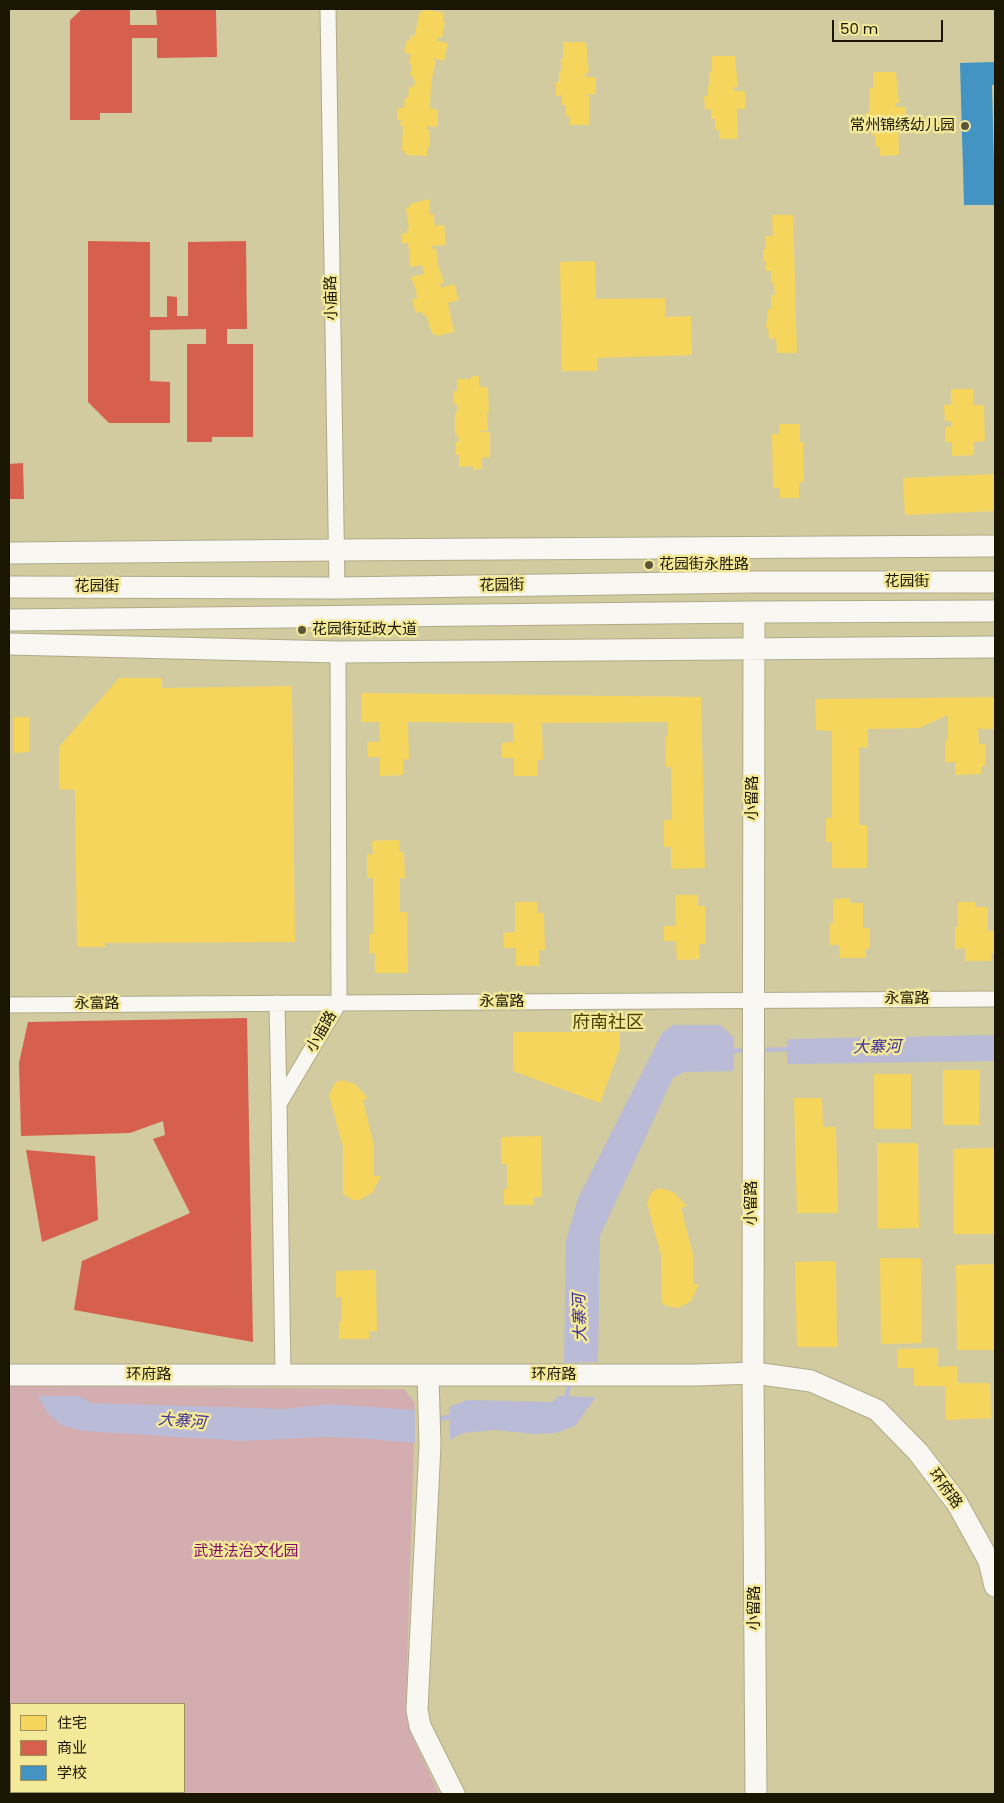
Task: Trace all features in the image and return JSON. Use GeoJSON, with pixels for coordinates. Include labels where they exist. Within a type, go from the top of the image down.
{"type":"FeatureCollection","features":[{"type":"Feature","properties":{"kind":"street","name":"小庙路"},"geometry":{"type":"LineString","coordinates":[[328,9],[337,588]]}},
{"type":"Feature","properties":{"kind":"street"},"geometry":{"type":"LineString","coordinates":[[9,554],[995,546]]}},
{"type":"Feature","properties":{"kind":"street","name":"花园街"},"geometry":{"type":"LineString","coordinates":[[9,587],[337,588],[752,582],[995,582]]}},
{"type":"Feature","properties":{"kind":"street","name":"花园街"},"geometry":{"type":"LineString","coordinates":[[9,620],[995,611]]}},
{"type":"Feature","properties":{"kind":"street","name":"小留路"},"geometry":{"type":"LineString","coordinates":[[754,612],[752,1050],[756,1794]]}},
{"type":"Feature","properties":{"kind":"street"},"geometry":{"type":"LineString","coordinates":[[9,644],[338,652],[995,647]]}},
{"type":"Feature","properties":{"kind":"street","name":"小庙路"},"geometry":{"type":"LineString","coordinates":[[279,1104],[339,1003],[338,652]]}},
{"type":"Feature","properties":{"kind":"street","name":"永富路"},"geometry":{"type":"LineString","coordinates":[[9,1005],[995,999]]}},
{"type":"Feature","properties":{"kind":"street"},"geometry":{"type":"LineString","coordinates":[[277,1003],[283,1375]]}},
{"type":"Feature","properties":{"kind":"street","name":"环府路"},"geometry":{"type":"LineString","coordinates":[[9,1375],[697,1375],[753,1373],[811,1381],[877,1410],[918,1452],[957,1503],[989,1561],[995,1586]]}},
{"type":"Feature","properties":{"kind":"street"},"geometry":{"type":"LineString","coordinates":[[428,1375],[430,1444],[417,1710],[420,1726],[454,1794]]}},
{"type":"Feature","properties":{"kind":"green space","name":"武进法治文化园"},"geometry":{"type":"Polygon","coordinates":[[[9,1386],[404,1389],[415,1403],[406,1706],[412,1736],[439,1794],[9,1794],[9,1386]]]}},
{"type":"Feature","properties":{"kind":"water"},"geometry":{"type":"Polygon","coordinates":[[[673,1025],[720,1025],[734,1038],[734,1071],[684,1072],[673,1078],[600,1236],[598,1362],[564,1363],[566,1241],[578,1198],[662,1033],[673,1025]]]}},
{"type":"Feature","properties":{"kind":"water"},"geometry":{"type":"Polygon","coordinates":[[[995,1035],[995,1061],[787,1064],[787,1039],[995,1035]]]}},
{"type":"Feature","properties":{"kind":"water"},"geometry":{"type":"Polygon","coordinates":[[[38,1396],[80,1396],[91,1403],[286,1409],[328,1404],[415,1410],[415,1443],[323,1437],[242,1441],[84,1431],[61,1425],[47,1413],[38,1396]]]}},
{"type":"Feature","properties":{"kind":"water"},"geometry":{"type":"Polygon","coordinates":[[[559,1396],[596,1397],[575,1426],[556,1433],[534,1434],[495,1430],[463,1433],[450,1440],[449,1407],[467,1400],[552,1402],[559,1396]]]}},
{"type":"Feature","properties":{"kind":"building: 住宅"},"geometry":{"type":"Polygon","coordinates":[[[423,9],[444,13],[443,22],[445,22],[442,38],[438,37],[437,41],[448,43],[444,61],[433,58],[433,60],[436,60],[431,83],[430,108],[428,108],[438,110],[438,127],[427,126],[427,130],[430,130],[430,147],[427,147],[427,156],[405,155],[405,151],[402,151],[403,126],[400,126],[401,120],[397,120],[398,108],[404,108],[405,98],[408,98],[409,87],[414,87],[415,80],[413,80],[414,76],[410,76],[412,65],[409,64],[411,54],[404,53],[407,40],[410,41],[411,35],[415,36],[419,13],[422,13],[423,9]]]}},
{"type":"Feature","properties":{"kind":"building: 住宅"},"geometry":{"type":"Polygon","coordinates":[[[563,42],[586,42],[589,73],[586,73],[586,77],[596,77],[596,94],[585,95],[589,96],[589,125],[570,125],[570,116],[566,116],[566,105],[562,105],[562,95],[556,96],[556,82],[559,82],[561,58],[563,58],[563,42]]]}},
{"type":"Feature","properties":{"kind":"building: 住宅"},"geometry":{"type":"Polygon","coordinates":[[[712,56],[735,56],[738,87],[734,87],[734,91],[745,91],[745,109],[734,109],[737,110],[738,139],[719,139],[719,130],[715,130],[715,119],[711,119],[711,109],[705,110],[704,96],[708,96],[709,72],[712,72],[712,56]]]}},
{"type":"Feature","properties":{"kind":"building: 住宅"},"geometry":{"type":"Polygon","coordinates":[[[873,72],[896,72],[899,103],[895,103],[895,107],[906,107],[906,125],[895,125],[898,126],[899,155],[880,156],[880,147],[876,147],[875,135],[872,135],[872,126],[866,126],[865,113],[869,113],[870,88],[873,88],[873,72]]]}},
{"type":"Feature","properties":{"kind":"building: 住宅"},"geometry":{"type":"Polygon","coordinates":[[[429,199],[430,214],[433,214],[435,226],[444,225],[446,245],[432,246],[432,249],[436,248],[437,266],[444,283],[440,284],[441,288],[454,284],[459,300],[448,303],[454,332],[436,336],[435,333],[432,334],[426,315],[423,316],[422,311],[416,313],[412,300],[417,298],[417,293],[411,277],[424,274],[422,265],[409,267],[408,243],[402,243],[401,234],[407,233],[407,228],[409,228],[406,208],[410,207],[410,204],[429,199]]]}},
{"type":"Feature","properties":{"kind":"building: 住宅"},"geometry":{"type":"Polygon","coordinates":[[[772,215],[793,215],[797,353],[777,353],[776,338],[769,339],[768,328],[766,328],[768,309],[771,309],[771,295],[775,295],[774,283],[771,283],[771,271],[766,271],[766,261],[763,261],[763,249],[766,249],[765,236],[773,236],[772,215]]]}},
{"type":"Feature","properties":{"kind":"building: 住宅"},"geometry":{"type":"Polygon","coordinates":[[[595,261],[596,299],[665,298],[665,317],[691,316],[692,355],[597,358],[597,371],[562,371],[560,262],[595,261]]]}},
{"type":"Feature","properties":{"kind":"building: 住宅"},"geometry":{"type":"Polygon","coordinates":[[[471,376],[479,376],[479,387],[488,387],[489,412],[479,413],[487,413],[488,431],[480,432],[490,432],[490,457],[482,458],[482,469],[473,470],[473,466],[459,467],[459,455],[456,455],[455,442],[459,442],[458,435],[455,435],[457,404],[454,404],[454,391],[457,391],[457,379],[471,379],[471,376]]]}},
{"type":"Feature","properties":{"kind":"building: 住宅"},"geometry":{"type":"Polygon","coordinates":[[[951,389],[973,389],[973,405],[984,405],[985,441],[974,442],[974,455],[952,456],[952,442],[945,442],[945,427],[951,427],[951,421],[945,421],[944,405],[951,405],[951,389]]]}},
{"type":"Feature","properties":{"kind":"building: 住宅"},"geometry":{"type":"Polygon","coordinates":[[[779,424],[800,424],[800,442],[803,442],[804,482],[799,482],[799,498],[780,498],[780,488],[773,488],[772,434],[780,434],[779,424]]]}},
{"type":"Feature","properties":{"kind":"building: 住宅"},"geometry":{"type":"Polygon","coordinates":[[[995,474],[995,511],[905,515],[903,478],[995,474]]]}},
{"type":"Feature","properties":{"kind":"building: 住宅"},"geometry":{"type":"Polygon","coordinates":[[[119,678],[162,678],[162,688],[292,686],[295,942],[103,943],[107,947],[77,947],[75,790],[59,789],[59,747],[119,678]]]}},
{"type":"Feature","properties":{"kind":"building: 住宅"},"geometry":{"type":"Polygon","coordinates":[[[362,693],[701,697],[705,868],[671,869],[671,847],[664,847],[664,820],[672,820],[671,767],[666,767],[665,736],[668,736],[668,722],[542,723],[543,760],[537,760],[537,776],[514,776],[514,758],[502,758],[502,743],[514,742],[513,723],[408,722],[409,759],[403,760],[403,775],[380,776],[380,757],[368,757],[367,742],[380,742],[379,722],[361,722],[362,693]]]}},
{"type":"Feature","properties":{"kind":"building: 住宅"},"geometry":{"type":"Polygon","coordinates":[[[995,697],[995,729],[978,729],[979,744],[985,744],[985,766],[981,766],[981,774],[955,775],[955,762],[945,762],[945,740],[948,740],[948,715],[919,728],[868,729],[868,748],[859,747],[859,825],[867,825],[867,868],[832,868],[832,842],[826,842],[826,818],[832,818],[832,731],[816,730],[815,699],[995,697]]]}},
{"type":"Feature","properties":{"kind":"building: 住宅"},"geometry":{"type":"Polygon","coordinates":[[[14,717],[29,717],[29,752],[14,753],[14,717]]]}},
{"type":"Feature","properties":{"kind":"building: 住宅"},"geometry":{"type":"Polygon","coordinates":[[[399,840],[399,852],[404,852],[405,878],[400,878],[400,912],[407,912],[408,973],[375,973],[375,953],[369,954],[369,934],[374,934],[373,878],[367,878],[367,854],[373,854],[372,841],[399,840]]]}},
{"type":"Feature","properties":{"kind":"building: 住宅"},"geometry":{"type":"Polygon","coordinates":[[[675,895],[698,895],[698,906],[705,906],[705,944],[699,944],[700,959],[677,960],[676,941],[664,941],[664,926],[676,926],[675,895]]]}},
{"type":"Feature","properties":{"kind":"building: 住宅"},"geometry":{"type":"Polygon","coordinates":[[[850,898],[850,903],[863,903],[863,928],[870,928],[870,949],[866,949],[866,958],[840,958],[839,945],[830,945],[830,923],[833,924],[833,899],[850,898]]]}},
{"type":"Feature","properties":{"kind":"building: 住宅"},"geometry":{"type":"Polygon","coordinates":[[[515,902],[537,902],[537,913],[544,913],[545,950],[539,950],[539,966],[516,966],[516,948],[504,948],[503,933],[515,932],[515,902]]]}},
{"type":"Feature","properties":{"kind":"building: 住宅"},"geometry":{"type":"Polygon","coordinates":[[[958,902],[975,902],[975,907],[988,907],[988,931],[995,931],[995,953],[991,953],[991,961],[965,961],[965,948],[955,949],[955,927],[958,927],[958,902]]]}},
{"type":"Feature","properties":{"kind":"building: 住宅"},"geometry":{"type":"Polygon","coordinates":[[[513,1032],[620,1032],[620,1048],[600,1103],[513,1071],[513,1032]]]}},
{"type":"Feature","properties":{"kind":"building: 住宅"},"geometry":{"type":"Polygon","coordinates":[[[943,1070],[980,1070],[979,1125],[943,1125],[943,1070]]]}},
{"type":"Feature","properties":{"kind":"building: 住宅"},"geometry":{"type":"Polygon","coordinates":[[[874,1074],[911,1074],[911,1129],[874,1129],[874,1074]]]}},
{"type":"Feature","properties":{"kind":"building: 住宅"},"geometry":{"type":"Polygon","coordinates":[[[342,1080],[355,1084],[368,1098],[363,1100],[374,1146],[374,1176],[381,1176],[372,1193],[360,1200],[353,1200],[343,1194],[343,1147],[329,1095],[335,1083],[342,1080]]]}},
{"type":"Feature","properties":{"kind":"building: 住宅"},"geometry":{"type":"Polygon","coordinates":[[[794,1098],[822,1098],[823,1127],[836,1127],[838,1213],[797,1213],[794,1098]]]}},
{"type":"Feature","properties":{"kind":"building: 住宅"},"geometry":{"type":"Polygon","coordinates":[[[541,1136],[542,1197],[534,1197],[534,1205],[504,1205],[504,1189],[507,1189],[507,1164],[501,1164],[501,1137],[541,1136]]]}},
{"type":"Feature","properties":{"kind":"building: 住宅"},"geometry":{"type":"Polygon","coordinates":[[[877,1143],[918,1143],[919,1228],[878,1229],[877,1143]]]}},
{"type":"Feature","properties":{"kind":"building: 住宅"},"geometry":{"type":"Polygon","coordinates":[[[994,1148],[995,1234],[954,1234],[953,1149],[994,1148]]]}},
{"type":"Feature","properties":{"kind":"building: 住宅"},"geometry":{"type":"Polygon","coordinates":[[[660,1188],[673,1192],[687,1206],[681,1208],[693,1254],[693,1284],[699,1284],[691,1301],[679,1308],[666,1306],[662,1302],[661,1255],[647,1203],[653,1191],[660,1188]]]}},
{"type":"Feature","properties":{"kind":"building: 住宅"},"geometry":{"type":"Polygon","coordinates":[[[880,1258],[921,1258],[922,1343],[881,1344],[880,1258]]]}},
{"type":"Feature","properties":{"kind":"building: 住宅"},"geometry":{"type":"Polygon","coordinates":[[[836,1261],[837,1347],[797,1347],[795,1262],[836,1261]]]}},
{"type":"Feature","properties":{"kind":"building: 住宅"},"geometry":{"type":"Polygon","coordinates":[[[995,1264],[995,1350],[957,1350],[956,1265],[995,1264]]]}},
{"type":"Feature","properties":{"kind":"building: 住宅"},"geometry":{"type":"Polygon","coordinates":[[[376,1270],[377,1331],[369,1331],[369,1339],[339,1339],[339,1322],[342,1322],[342,1297],[336,1298],[336,1271],[376,1270]]]}},
{"type":"Feature","properties":{"kind":"building: 住宅"},"geometry":{"type":"Polygon","coordinates":[[[938,1348],[938,1367],[957,1366],[958,1383],[990,1383],[991,1418],[946,1420],[945,1386],[914,1386],[914,1368],[898,1368],[897,1349],[938,1348]]]}},
{"type":"Feature","properties":{"kind":"building: 商业"},"geometry":{"type":"Polygon","coordinates":[[[82,9],[130,9],[130,25],[157,25],[156,9],[216,9],[217,57],[157,58],[157,38],[132,38],[132,113],[100,113],[100,120],[70,120],[70,20],[82,9]]]}},
{"type":"Feature","properties":{"kind":"building: 商业"},"geometry":{"type":"Polygon","coordinates":[[[88,241],[150,242],[150,317],[167,317],[167,296],[177,297],[177,316],[188,316],[188,242],[246,241],[247,329],[227,329],[227,344],[253,344],[253,437],[212,437],[212,442],[187,442],[187,344],[206,344],[206,329],[150,330],[150,381],[170,382],[170,423],[109,423],[88,402],[88,241]]]}},
{"type":"Feature","properties":{"kind":"building: 商业"},"geometry":{"type":"Polygon","coordinates":[[[23,463],[24,499],[9,499],[9,464],[23,463]]]}},
{"type":"Feature","properties":{"kind":"building: 商业"},"geometry":{"type":"Polygon","coordinates":[[[247,1018],[253,1342],[74,1310],[82,1261],[190,1213],[153,1139],[165,1135],[163,1121],[130,1133],[21,1136],[19,1063],[28,1022],[247,1018]]]}},
{"type":"Feature","properties":{"kind":"building: 商业"},"geometry":{"type":"Polygon","coordinates":[[[26,1150],[95,1156],[98,1220],[42,1242],[26,1150]]]}},
{"type":"Feature","properties":{"kind":"building: 学校"},"geometry":{"type":"Polygon","coordinates":[[[995,62],[995,85],[992,85],[995,205],[964,205],[960,63],[995,62]]]}},
{"type":"Feature","properties":{"kind":"waterway","name":"大寨河"},"geometry":{"type":"LineString","coordinates":[[759,1050],[791,1049]]}},
{"type":"Feature","properties":{"kind":"waterway","name":"大寨河"},"geometry":{"type":"LineString","coordinates":[[729,1051],[749,1050]]}},
{"type":"Feature","properties":{"kind":"waterway","name":"大寨河"},"geometry":{"type":"LineString","coordinates":[[565,1400],[571,1381]]}},
{"type":"Feature","properties":{"kind":"waterway","name":"大寨河"},"geometry":{"type":"LineString","coordinates":[[436,1420],[453,1416]]}},
{"type":"Feature","properties":{"kind":"place","name":"常州锦绣幼儿园"},"geometry":{"type":"Point","coordinates":[965,126]}},
{"type":"Feature","properties":{"kind":"place","name":"花园街永胜路"},"geometry":{"type":"Point","coordinates":[649,565]}},
{"type":"Feature","properties":{"kind":"place","name":"花园街延政大道"},"geometry":{"type":"Point","coordinates":[302,630]}},
{"type":"Feature","properties":{"kind":"district","name":"府南社区"},"geometry":{"type":"Point","coordinates":[608,1023]}}]}
